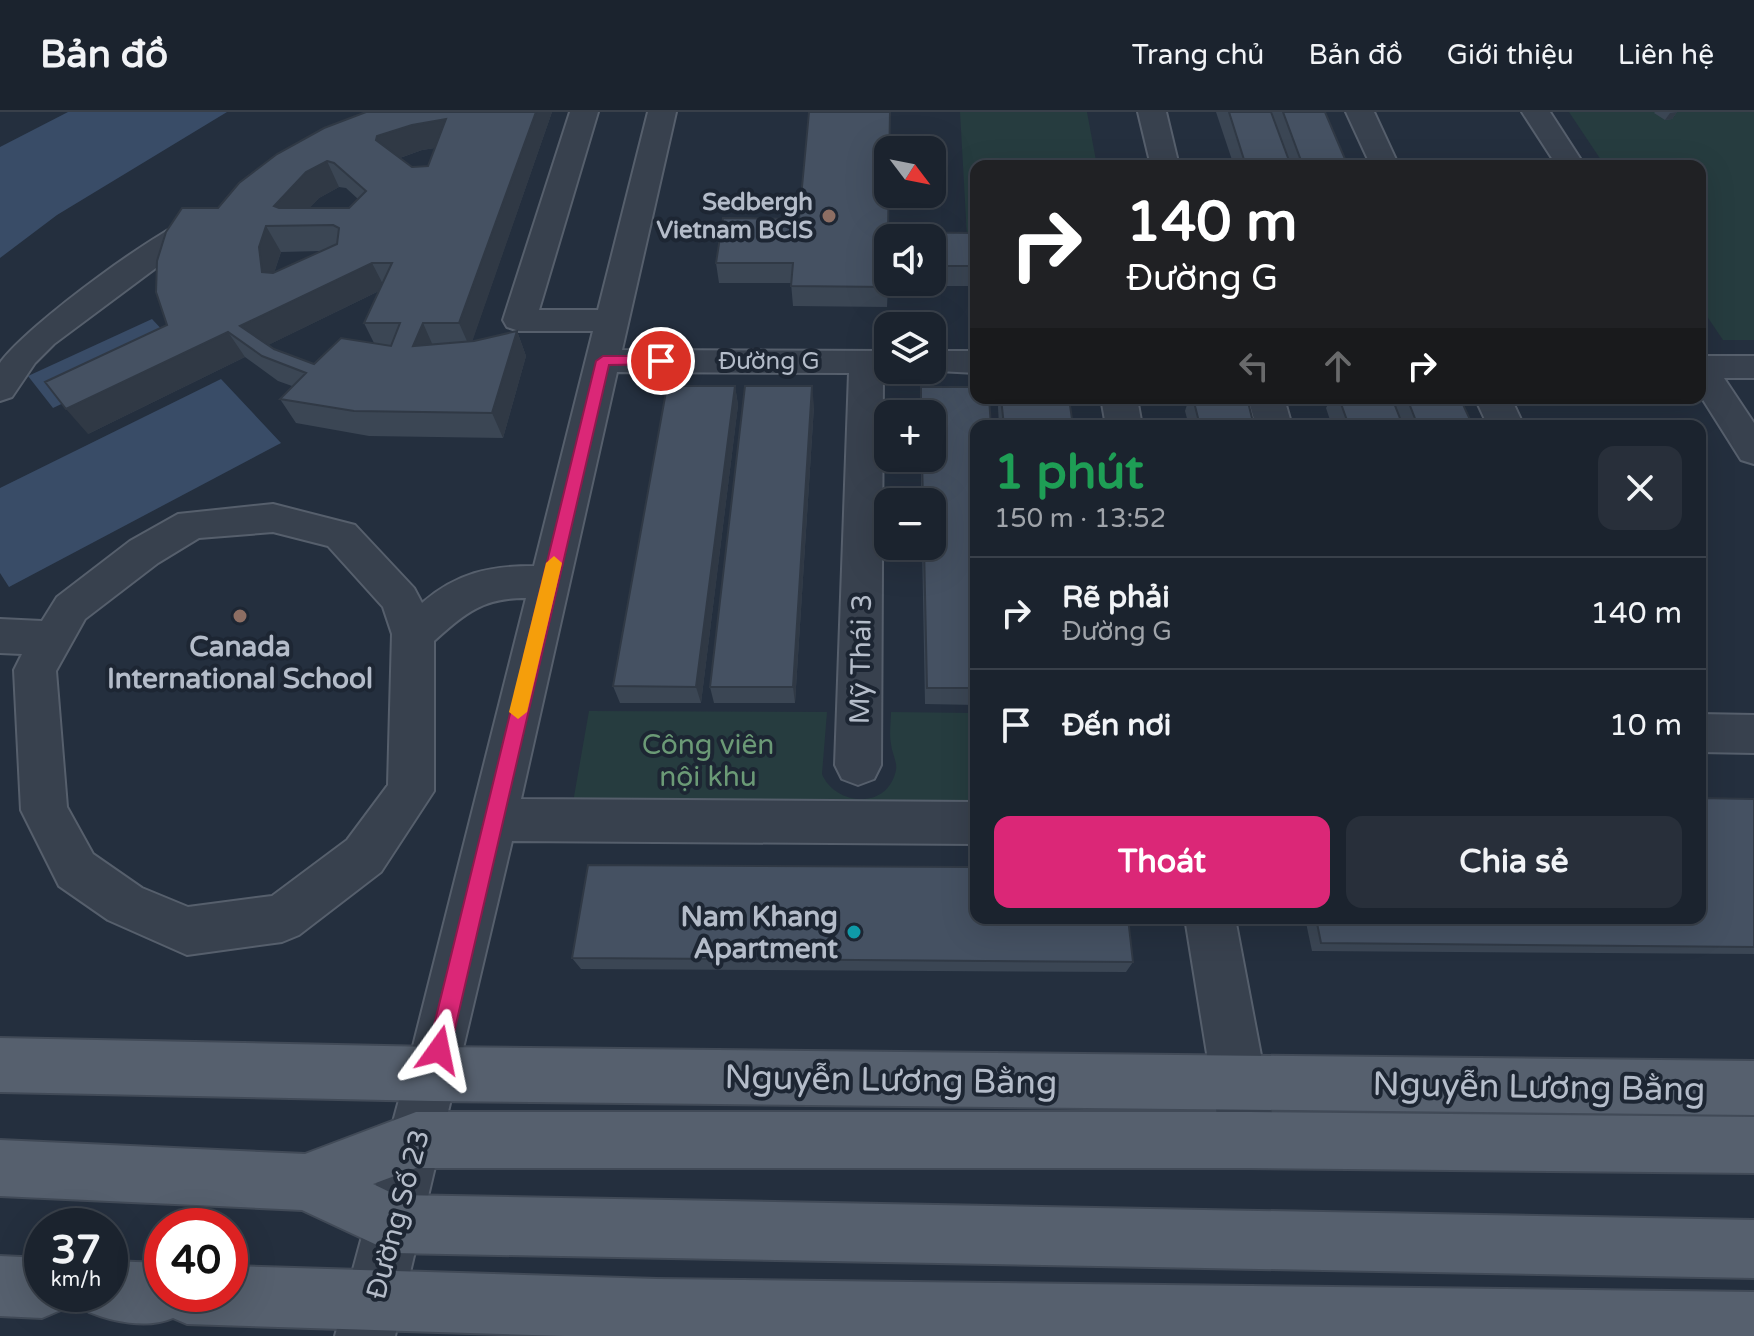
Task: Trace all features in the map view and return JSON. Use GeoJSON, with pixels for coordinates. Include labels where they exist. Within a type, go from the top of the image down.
{"type":"FeatureCollection","features":[{"type":"Feature","properties":{"kind":"main road","name":"Nguyễn Lương Bằng"},"geometry":{"type":"LineString","coordinates":[[14,1065],[433,1074],[1754,1088]]}},
{"type":"Feature","properties":{"kind":"main road","name":"Nguyễn Lương Bằng"},"geometry":{"type":"LineString","coordinates":[[305,1182],[416,1140],[1249,1140],[1754,1145]]}},
{"type":"Feature","properties":{"kind":"main road","name":"Nguyễn Lương Bằng"},"geometry":{"type":"LineString","coordinates":[[0,1168],[305,1182],[394,1224],[1754,1249]]}},
{"type":"Feature","properties":{"kind":"main road"},"geometry":{"type":"LineString","coordinates":[[0,1286],[24,1287]]}},
{"type":"Feature","properties":{"kind":"main road"},"geometry":{"type":"LineString","coordinates":[[248,1302],[370,1319],[1430,1328],[1754,1322]]}},
{"type":"Feature","properties":{"kind":"street","name":"Đường G"},"geometry":{"type":"LineString","coordinates":[[584,112],[519,320],[607,341],[874,362]]}},
{"type":"Feature","properties":{"kind":"street","name":"Đường Số 23"},"geometry":{"type":"LineString","coordinates":[[370,1319],[433,1074],[662,112]]}},
{"type":"Feature","properties":{"kind":"street"},"geometry":{"type":"LineString","coordinates":[[1152,112],[1164,160]]}},
{"type":"Feature","properties":{"kind":"street"},"geometry":{"type":"LineString","coordinates":[[1360,112],[1382,160]]}},
{"type":"Feature","properties":{"kind":"street"},"geometry":{"type":"LineString","coordinates":[[1536,112],[1567,160]]}},
{"type":"Feature","properties":{"kind":"street"},"geometry":{"type":"LineString","coordinates":[[0,389],[23,355],[42,336],[169,243],[233,205]]}},
{"type":"Feature","properties":{"kind":"street"},"geometry":{"type":"LineString","coordinates":[[946,362],[970,362]]}},
{"type":"Feature","properties":{"kind":"street"},"geometry":{"type":"LineString","coordinates":[[1706,367],[1754,367]]}},
{"type":"Feature","properties":{"kind":"street"},"geometry":{"type":"LineString","coordinates":[[1706,376],[1754,451]]}},
{"type":"Feature","properties":{"kind":"street","name":"Mỹ Thái 3"},"geometry":{"type":"LineString","coordinates":[[858,765],[876,384]]}},
{"type":"Feature","properties":{"kind":"street"},"geometry":{"type":"LineString","coordinates":[[273,518],[341,535],[400,599],[413,634],[411,791],[364,856],[282,918],[187,931],[125,904],[76,870],[44,810],[35,670],[71,608],[144,552],[192,524],[273,518]]}},
{"type":"Feature","properties":{"kind":"street"},"geometry":{"type":"LineString","coordinates":[[413,634],[452,601],[493,582],[549,582]]}},
{"type":"Feature","properties":{"kind":"street"},"geometry":{"type":"LineString","coordinates":[[0,636],[53,639]]}},
{"type":"Feature","properties":{"kind":"street"},"geometry":{"type":"LineString","coordinates":[[1706,733],[1754,734]]}},
{"type":"Feature","properties":{"kind":"street"},"geometry":{"type":"LineString","coordinates":[[490,833],[970,823]]}},
{"type":"Feature","properties":{"kind":"street"},"geometry":{"type":"LineString","coordinates":[[490,833],[666,846]]}},
{"type":"Feature","properties":{"kind":"street"},"geometry":{"type":"LineString","coordinates":[[1211,924],[1249,1140]]}},
{"type":"Feature","properties":{"kind":"green space"},"geometry":{"type":"Polygon","coordinates":[[[960,112],[1087,112],[1096,160],[970,160],[970,237],[967,237],[960,112]]]}},
{"type":"Feature","properties":{"kind":"green space"},"geometry":{"type":"Polygon","coordinates":[[[1569,112],[1754,112],[1754,340],[1723,340],[1706,315],[1706,160],[1601,160],[1569,112]]]}},
{"type":"Feature","properties":{"kind":"green space","name":"Công viên nội khu"},"geometry":{"type":"Polygon","coordinates":[[[589,711],[827,712],[822,774],[837,792],[859,799],[881,794],[895,774],[896,763],[890,736],[891,712],[970,713],[970,811],[572,808],[589,711]]]}},
{"type":"Feature","properties":{"kind":"water"},"geometry":{"type":"Polygon","coordinates":[[[68,112],[227,112],[57,215],[0,258],[0,147],[68,112]]]}},
{"type":"Feature","properties":{"kind":"water"},"geometry":{"type":"Polygon","coordinates":[[[152,319],[179,348],[53,408],[28,376],[152,319]]]}},
{"type":"Feature","properties":{"kind":"water"},"geometry":{"type":"Polygon","coordinates":[[[221,379],[281,443],[9,587],[0,573],[0,488],[221,379]]]}},
{"type":"Feature","properties":{"kind":"building"},"geometry":{"type":"Polygon","coordinates":[[[366,112],[536,112],[459,323],[423,323],[413,346],[474,341],[517,331],[492,413],[354,411],[280,399],[306,373],[262,356],[228,332],[66,409],[45,382],[167,325],[156,292],[157,261],[166,232],[182,208],[218,208],[239,183],[277,154],[324,128],[366,112]],[[446,119],[377,136],[376,140],[412,167],[428,166],[446,119]],[[327,161],[306,172],[274,206],[349,208],[366,191],[334,163],[327,161]],[[333,225],[266,226],[259,247],[262,272],[273,273],[337,244],[339,228],[333,225]],[[372,263],[240,326],[274,349],[314,364],[341,338],[391,346],[400,323],[364,323],[392,263],[372,263]]]}},
{"type":"Feature","properties":{"kind":"building"},"geometry":{"type":"Polygon","coordinates":[[[809,112],[890,112],[890,136],[874,136],[874,208],[888,208],[888,224],[874,224],[874,287],[791,286],[793,263],[716,263],[723,218],[799,219],[809,112]]]}},
{"type":"Feature","properties":{"kind":"building"},"geometry":{"type":"Polygon","coordinates":[[[1229,112],[1271,112],[1289,160],[1244,160],[1229,112]]]}},
{"type":"Feature","properties":{"kind":"building"},"geometry":{"type":"Polygon","coordinates":[[[1283,112],[1325,112],[1345,160],[1301,160],[1283,112]]]}},
{"type":"Feature","properties":{"kind":"building"},"geometry":{"type":"Polygon","coordinates":[[[946,233],[970,233],[970,266],[946,266],[946,233]]]}},
{"type":"Feature","properties":{"kind":"building"},"geometry":{"type":"Polygon","coordinates":[[[667,386],[735,386],[696,687],[613,686],[667,386]]]}},
{"type":"Feature","properties":{"kind":"building"},"geometry":{"type":"Polygon","coordinates":[[[745,386],[812,386],[793,687],[710,687],[745,386]]]}},
{"type":"Feature","properties":{"kind":"building"},"geometry":{"type":"Polygon","coordinates":[[[921,387],[970,387],[970,404],[989,404],[991,420],[970,420],[970,688],[927,688],[924,560],[946,560],[946,488],[923,488],[922,472],[946,472],[946,400],[921,400],[921,387]]]}},
{"type":"Feature","properties":{"kind":"building"},"geometry":{"type":"Polygon","coordinates":[[[1002,404],[1070,404],[1072,420],[1003,420],[1002,404]]]}},
{"type":"Feature","properties":{"kind":"building"},"geometry":{"type":"Polygon","coordinates":[[[1194,404],[1248,404],[1252,420],[1198,420],[1194,404]]]}},
{"type":"Feature","properties":{"kind":"building"},"geometry":{"type":"Polygon","coordinates":[[[1341,404],[1394,404],[1401,420],[1347,420],[1341,404]]]}},
{"type":"Feature","properties":{"kind":"building"},"geometry":{"type":"Polygon","coordinates":[[[1409,404],[1463,404],[1470,420],[1416,420],[1409,404]]]}},
{"type":"Feature","properties":{"kind":"building"},"geometry":{"type":"Polygon","coordinates":[[[1706,798],[1754,799],[1754,947],[1321,943],[1317,924],[1706,924],[1706,798]]]}},
{"type":"Feature","properties":{"kind":"building","name":"Nam Khang Apartment"},"geometry":{"type":"Polygon","coordinates":[[[588,865],[970,867],[970,924],[1129,924],[1133,962],[572,958],[588,865]]]}},
{"type":"Feature","properties":{"kind":"slow traffic"},"geometry":{"type":"LineString","coordinates":[[518,712],[554,563]]}},
{"type":"Feature","properties":{"kind":"place","name":"Sedbergh Vietnam BCIS"},"geometry":{"type":"Point","coordinates":[829,216]}},
{"type":"Feature","properties":{"kind":"place","name":"Canada International School"},"geometry":{"type":"Point","coordinates":[240,616]}},
{"type":"Feature","properties":{"kind":"place","name":"Nam Khang Apartment"},"geometry":{"type":"Point","coordinates":[854,932]}},
{"type":"Feature","properties":{"kind":"route"},"geometry":{"type":"LineString","coordinates":[[439,1050],[603,361],[661,361]]}}]}
